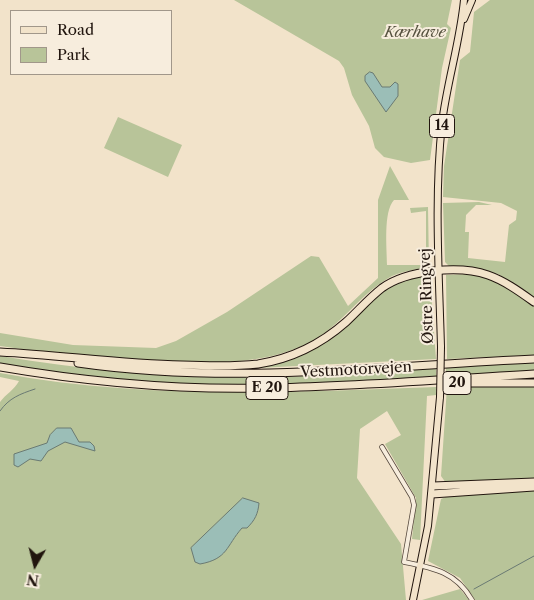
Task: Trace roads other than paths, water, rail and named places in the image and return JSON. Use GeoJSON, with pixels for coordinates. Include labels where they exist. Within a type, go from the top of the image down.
{"type":"FeatureCollection","features":[{"type":"Feature","properties":{"kind":"highway"},"geometry":{"type":"LineString","coordinates":[[439,271],[486,274],[508,284],[534,302]]}},
{"type":"Feature","properties":{"kind":"highway","name":"E 20"},"geometry":{"type":"LineString","coordinates":[[0,352],[157,365],[230,366],[261,363],[292,354],[321,340],[336,330],[373,296],[391,283],[412,275],[439,271]]}},
{"type":"Feature","properties":{"kind":"highway","name":"Vestmotorvejen"},"geometry":{"type":"LineString","coordinates":[[0,352],[95,366],[229,374],[298,373],[534,359]]}},
{"type":"Feature","properties":{"kind":"highway","name":"Vestmotorvejen"},"geometry":{"type":"LineString","coordinates":[[0,367],[100,381],[176,387],[264,388],[534,374]]}},
{"type":"Feature","properties":{"kind":"highway","name":"20"},"geometry":{"type":"LineString","coordinates":[[381,383],[534,383]]}},
{"type":"Feature","properties":{"kind":"highway"},"geometry":{"type":"LineString","coordinates":[[433,490],[534,482]]}},
{"type":"Feature","properties":{"kind":"highway"},"geometry":{"type":"LineString","coordinates":[[433,490],[534,487]]}},
{"type":"Feature","properties":{"kind":"main road","name":"Østre Ringvej"},"geometry":{"type":"LineString","coordinates":[[413,600],[421,565],[433,490],[440,398],[438,168],[450,74],[464,0]]}},
{"type":"Feature","properties":{"kind":"main road","name":"Østre Ringvej"},"geometry":{"type":"LineString","coordinates":[[460,27],[472,0]]}},
{"type":"Feature","properties":{"kind":"street"},"geometry":{"type":"LineString","coordinates":[[382,447],[412,497],[414,505],[404,562],[439,569],[453,577],[472,600]]}},
{"type":"Feature","properties":{"kind":"water"},"geometry":{"type":"Polygon","coordinates":[[[370,72],[373,73],[382,87],[390,87],[395,82],[398,84],[398,96],[386,112],[365,81],[365,76],[370,72]]]}},
{"type":"Feature","properties":{"kind":"water"},"geometry":{"type":"Polygon","coordinates":[[[57,428],[71,428],[79,442],[90,442],[94,446],[95,451],[65,442],[48,451],[41,461],[30,459],[18,467],[14,465],[14,454],[47,443],[50,435],[57,428]]]}},
{"type":"Feature","properties":{"kind":"water"},"geometry":{"type":"Polygon","coordinates":[[[243,498],[259,503],[257,514],[252,522],[247,528],[242,528],[226,551],[216,559],[200,564],[195,562],[191,548],[243,498]]]}},
{"type":"Feature","properties":{"kind":"waterway"},"geometry":{"type":"LineString","coordinates":[[0,411],[15,397],[35,389]]}},
{"type":"Feature","properties":{"kind":"waterway"},"geometry":{"type":"LineString","coordinates":[[474,589],[534,556]]}},
{"type":"Feature","properties":{"kind":"park label","name":"Kærhave"},"geometry":{"type":"Point","coordinates":[415,33]}}]}
